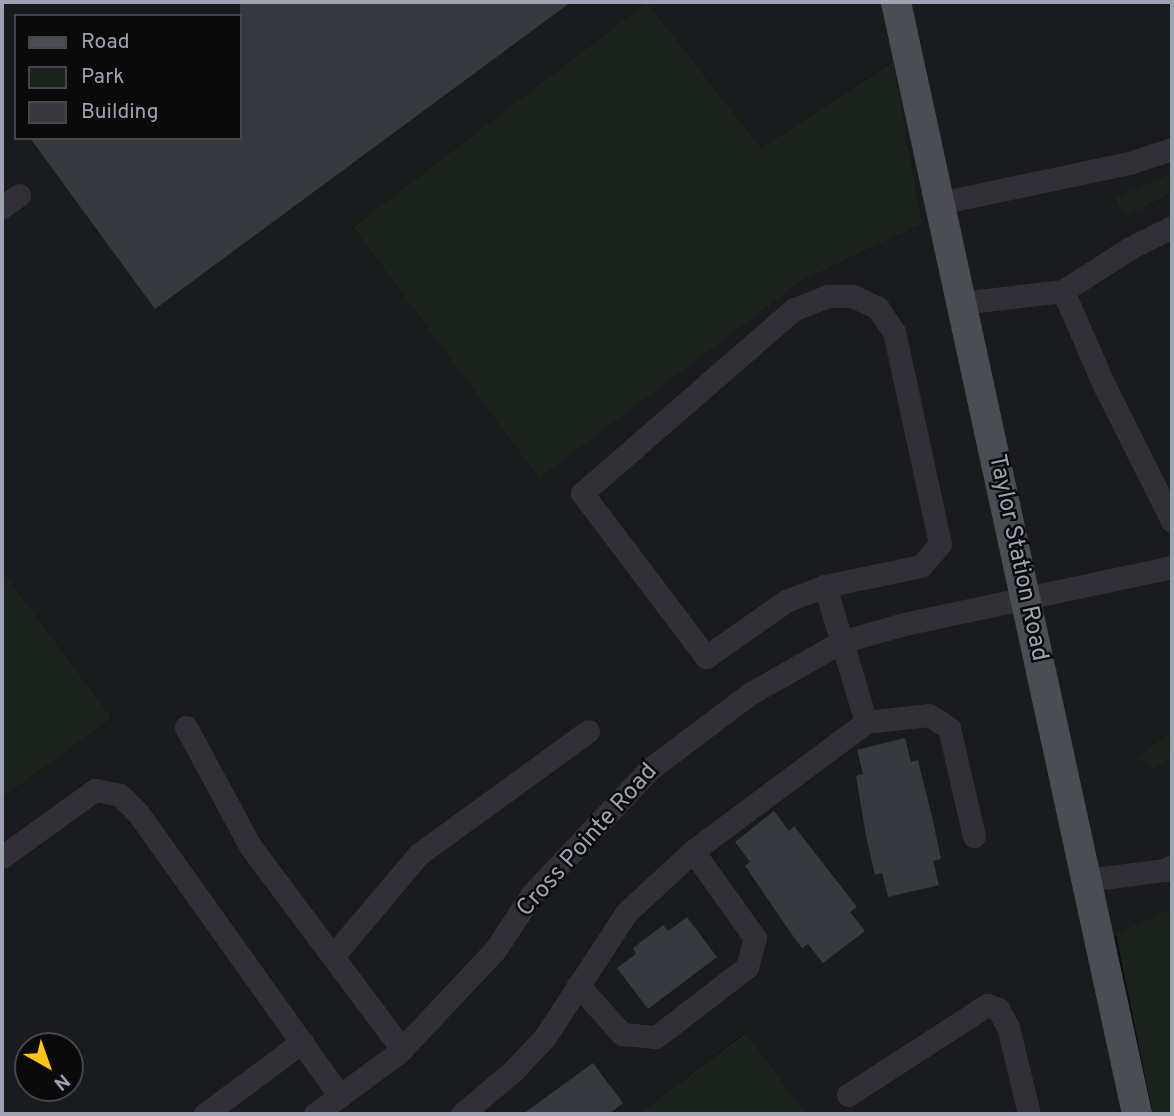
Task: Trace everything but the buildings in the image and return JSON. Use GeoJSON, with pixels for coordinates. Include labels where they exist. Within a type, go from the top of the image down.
{"type":"FeatureCollection","features":[{"type":"Feature","properties":{"kind":"main road","name":"Taylor Station Road"},"geometry":{"type":"LineString","coordinates":[[896,2],[1137,1114]]}},
{"type":"Feature","properties":{"kind":"street"},"geometry":{"type":"LineString","coordinates":[[939,203],[1129,163],[1172,149]]}},
{"type":"Feature","properties":{"kind":"street"},"geometry":{"type":"LineString","coordinates":[[961,303],[1063,291],[1130,248],[1172,227]]}},
{"type":"Feature","properties":{"kind":"street"},"geometry":{"type":"LineString","coordinates":[[1063,291],[1105,387],[1172,521]]}},
{"type":"Feature","properties":{"kind":"street"},"geometry":{"type":"LineString","coordinates":[[828,296],[852,296],[878,308],[894,332],[940,544],[921,566],[825,586],[786,601],[706,657],[582,493],[794,309],[828,296]]}},
{"type":"Feature","properties":{"kind":"street","name":"Cross Pointe Road"},"geometry":{"type":"LineString","coordinates":[[314,1114],[402,1049],[495,950],[532,894],[650,769],[751,694],[841,642],[904,624],[1172,567]]}},
{"type":"Feature","properties":{"kind":"street"},"geometry":{"type":"LineString","coordinates":[[825,586],[866,722]]}},
{"type":"Feature","properties":{"kind":"street"},"geometry":{"type":"LineString","coordinates":[[462,1114],[513,1071],[545,1037],[626,913],[693,851],[866,722],[929,715],[949,728],[974,836]]}},
{"type":"Feature","properties":{"kind":"street"},"geometry":{"type":"LineString","coordinates":[[186,727],[250,846],[402,1049]]}},
{"type":"Feature","properties":{"kind":"street"},"geometry":{"type":"LineString","coordinates":[[332,956],[419,854],[588,731]]}},
{"type":"Feature","properties":{"kind":"street"},"geometry":{"type":"LineString","coordinates":[[2,857],[95,790],[120,795],[138,813],[340,1096]]}},
{"type":"Feature","properties":{"kind":"street"},"geometry":{"type":"LineString","coordinates":[[578,985],[622,1034],[656,1037],[747,967],[755,937],[693,851]]}},
{"type":"Feature","properties":{"kind":"street"},"geometry":{"type":"LineString","coordinates":[[1087,880],[1166,870],[1172,866]]}},
{"type":"Feature","properties":{"kind":"street"},"geometry":{"type":"LineString","coordinates":[[848,1095],[987,1005],[998,1009],[1008,1027],[1028,1114]]}},
{"type":"Feature","properties":{"kind":"street"},"geometry":{"type":"LineString","coordinates":[[205,1114],[302,1042]]}},
{"type":"Feature","properties":{"kind":"shaded area"},"geometry":{"type":"Polygon","coordinates":[[[2,2],[647,2],[1172,2],[1172,173],[1114,200],[1127,215],[1172,193],[1172,731],[1137,757],[1153,770],[1172,756],[1172,908],[1090,949],[1124,1114],[806,1114],[745,1033],[638,1114],[2,1114],[2,798],[112,718],[2,570],[2,2]],[[647,2],[353,227],[539,477],[803,280],[922,224],[892,62],[761,148],[647,2]]]}},
{"type":"Feature","properties":{"kind":"green space"},"geometry":{"type":"Polygon","coordinates":[[[647,2],[761,148],[893,62],[922,224],[803,280],[539,478],[353,227],[647,2]]]}},
{"type":"Feature","properties":{"kind":"green space"},"geometry":{"type":"Polygon","coordinates":[[[1172,173],[1172,193],[1126,216],[1114,199],[1172,173]]]}},
{"type":"Feature","properties":{"kind":"green space"},"geometry":{"type":"Polygon","coordinates":[[[2,570],[112,718],[2,798],[2,570]]]}},
{"type":"Feature","properties":{"kind":"green space"},"geometry":{"type":"Polygon","coordinates":[[[1172,731],[1172,756],[1153,770],[1137,757],[1172,731]]]}},
{"type":"Feature","properties":{"kind":"green space"},"geometry":{"type":"Polygon","coordinates":[[[1172,908],[1172,1114],[1153,1114],[1116,934],[1172,908]]]}},
{"type":"Feature","properties":{"kind":"green space"},"geometry":{"type":"Polygon","coordinates":[[[746,1033],[806,1114],[638,1114],[746,1033]]]}}]}
